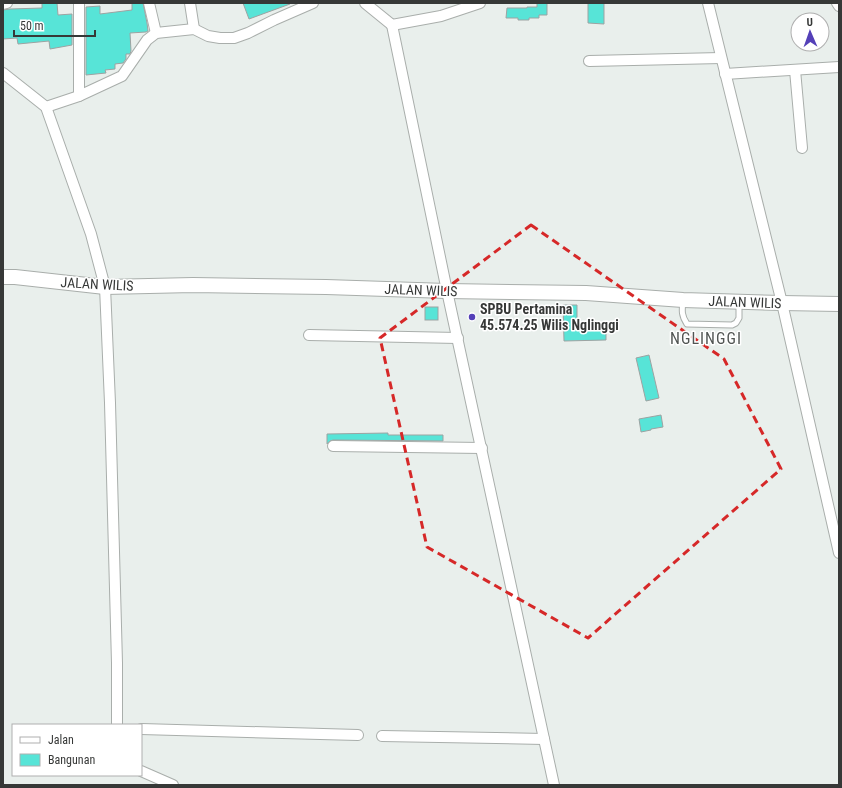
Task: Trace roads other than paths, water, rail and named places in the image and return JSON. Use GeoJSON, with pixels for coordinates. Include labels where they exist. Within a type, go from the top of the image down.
{"type":"FeatureCollection","features":[{"type":"Feature","properties":{"kind":"main road","name":"JALAN WILIS"},"geometry":{"type":"LineString","coordinates":[[9,277],[105,286],[193,285],[586,293],[684,300],[839,304]]}},
{"type":"Feature","properties":{"kind":"street"},"geometry":{"type":"LineString","coordinates":[[3,4],[7,3]]}},
{"type":"Feature","properties":{"kind":"street"},"geometry":{"type":"LineString","coordinates":[[79,3],[79,96]]}},
{"type":"Feature","properties":{"kind":"street"},"geometry":{"type":"LineString","coordinates":[[149,3],[156,33]]}},
{"type":"Feature","properties":{"kind":"street"},"geometry":{"type":"LineString","coordinates":[[190,3],[194,28]]}},
{"type":"Feature","properties":{"kind":"street"},"geometry":{"type":"LineString","coordinates":[[46,107],[79,96],[122,76],[147,40],[156,33],[194,28],[208,36],[234,38],[313,3]]}},
{"type":"Feature","properties":{"kind":"street"},"geometry":{"type":"LineString","coordinates":[[365,3],[392,25],[447,291],[554,785]]}},
{"type":"Feature","properties":{"kind":"street"},"geometry":{"type":"LineString","coordinates":[[392,25],[441,16],[480,3]]}},
{"type":"Feature","properties":{"kind":"street"},"geometry":{"type":"LineString","coordinates":[[708,3],[782,303],[839,553]]}},
{"type":"Feature","properties":{"kind":"street"},"geometry":{"type":"LineString","coordinates":[[589,61],[721,58]]}},
{"type":"Feature","properties":{"kind":"street"},"geometry":{"type":"LineString","coordinates":[[725,74],[839,67]]}},
{"type":"Feature","properties":{"kind":"street"},"geometry":{"type":"LineString","coordinates":[[796,70],[802,148]]}},
{"type":"Feature","properties":{"kind":"street"},"geometry":{"type":"LineString","coordinates":[[3,73],[46,107],[91,234],[105,286],[110,403],[117,663],[117,724]]}},
{"type":"Feature","properties":{"kind":"street"},"geometry":{"type":"LineString","coordinates":[[308,336],[458,338]]}},
{"type":"Feature","properties":{"kind":"street"},"geometry":{"type":"LineString","coordinates":[[333,446],[482,448]]}},
{"type":"Feature","properties":{"kind":"street"},"geometry":{"type":"LineString","coordinates":[[142,729],[358,735]]}},
{"type":"Feature","properties":{"kind":"street"},"geometry":{"type":"LineString","coordinates":[[382,736],[544,739]]}},
{"type":"Feature","properties":{"kind":"street"},"geometry":{"type":"LineString","coordinates":[[142,771],[173,785]]}},
{"type":"Feature","properties":{"kind":"lane"},"geometry":{"type":"LineString","coordinates":[[684,300],[682,312],[683,318],[687,324],[732,325],[736,323],[739,318],[739,301]]}},
{"type":"Feature","properties":{"kind":"place","name":"SPBU Pertamina 45.574.25 Wilis Nglinggi"},"geometry":{"type":"Point","coordinates":[472,317]}},
{"type":"Feature","properties":{"kind":"district","name":"NGLINGGI"},"geometry":{"type":"Point","coordinates":[706,338]}}]}
